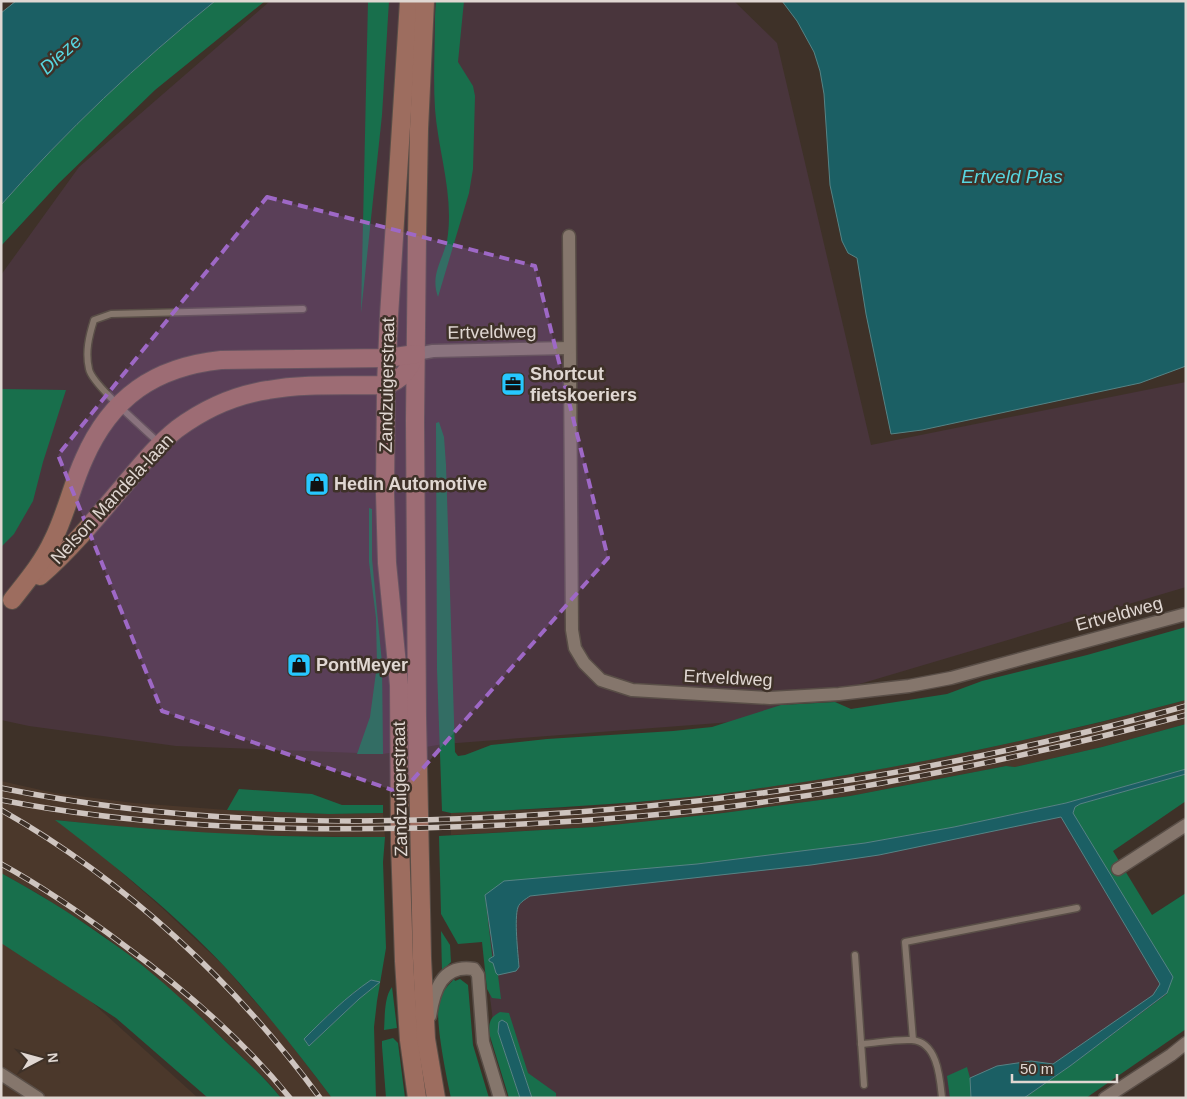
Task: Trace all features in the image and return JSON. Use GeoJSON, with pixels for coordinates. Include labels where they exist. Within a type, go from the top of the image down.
{"type":"FeatureCollection","features":[{"type":"Feature","properties":{"kind":"main road","name":"Zandzuigerstraat"},"geometry":{"type":"LineString","coordinates":[[409,1],[396,186],[387,358],[387,563],[399,685],[404,961],[410,1040],[418,1098]]}},
{"type":"Feature","properties":{"kind":"main road","name":"Zandzuigerstraat"},"geometry":{"type":"LineString","coordinates":[[426,1],[419,129],[416,354],[416,717],[426,1039],[436,1098]]}},
{"type":"Feature","properties":{"kind":"main road","name":"Nelson Mandela-laan"},"geometry":{"type":"LineString","coordinates":[[7,604],[42,560],[52,542],[84,458],[94,439],[119,404],[148,382],[174,369],[200,363],[242,359],[387,358],[416,354]]}},
{"type":"Feature","properties":{"kind":"main road"},"geometry":{"type":"LineString","coordinates":[[386,385],[402,377],[407,372],[416,354]]}},
{"type":"Feature","properties":{"kind":"main road","name":"Nelson Mandela-laan"},"geometry":{"type":"LineString","coordinates":[[7,604],[66,551],[176,429],[200,414],[234,398],[250,393],[289,388],[386,385]]}},
{"type":"Feature","properties":{"kind":"street","name":"Ertveldweg"},"geometry":{"type":"LineString","coordinates":[[569,236],[572,630],[575,648],[579,656],[601,680],[632,690],[770,698],[839,694],[909,686],[951,678],[1186,614]]}},
{"type":"Feature","properties":{"kind":"street","name":"Ertveldweg"},"geometry":{"type":"LineString","coordinates":[[416,354],[449,350],[569,348]]}},
{"type":"Feature","properties":{"kind":"street"},"geometry":{"type":"LineString","coordinates":[[1118,869],[1186,825]]}},
{"type":"Feature","properties":{"kind":"street"},"geometry":{"type":"LineString","coordinates":[[426,1039],[433,996],[438,986],[454,970],[459,968],[474,969],[478,976],[483,1042],[500,1098]]}},
{"type":"Feature","properties":{"kind":"street"},"geometry":{"type":"LineString","coordinates":[[1105,1098],[1186,1042]]}},
{"type":"Feature","properties":{"kind":"street"},"geometry":{"type":"LineString","coordinates":[[1,1074],[38,1098]]}},
{"type":"Feature","properties":{"kind":"lane"},"geometry":{"type":"LineString","coordinates":[[161,444],[96,383],[89,370],[87,340],[94,320],[111,314],[303,309]]}},
{"type":"Feature","properties":{"kind":"lane"},"geometry":{"type":"LineString","coordinates":[[913,1040],[905,942],[1077,908]]}},
{"type":"Feature","properties":{"kind":"lane"},"geometry":{"type":"LineString","coordinates":[[854,955],[864,1086]]}},
{"type":"Feature","properties":{"kind":"lane"},"geometry":{"type":"LineString","coordinates":[[861,1044],[913,1040],[922,1044],[935,1061],[942,1098]]}},
{"type":"Feature","properties":{"kind":"highlighted area"},"geometry":{"type":"Polygon","coordinates":[[[267,197],[535,266],[608,558],[401,793],[162,711],[58,455],[267,197]]]}},
{"type":"Feature","properties":{"kind":"shaded area"},"geometry":{"type":"Polygon","coordinates":[[[270,1],[734,1],[777,43],[871,445],[1186,382],[1186,587],[732,722],[444,744],[383,754],[176,746],[29,726],[1,720],[1,275],[79,167],[270,1]]]}},
{"type":"Feature","properties":{"kind":"shaded area"},"geometry":{"type":"Polygon","coordinates":[[[1186,700],[1186,724],[1102,747],[1015,767],[1006,766],[850,796],[723,813],[594,827],[451,835],[451,813],[593,807],[720,794],[848,775],[974,751],[1098,723],[1186,700]]]}},
{"type":"Feature","properties":{"kind":"shaded area"},"geometry":{"type":"Polygon","coordinates":[[[1,781],[54,793],[134,803],[227,810],[329,814],[383,813],[385,837],[225,835],[56,820],[104,857],[223,965],[280,1030],[332,1098],[281,1098],[271,1085],[212,1028],[154,976],[103,935],[37,893],[1,873],[1,781]]]}},
{"type":"Feature","properties":{"kind":"shaded area"},"geometry":{"type":"Polygon","coordinates":[[[1084,807],[1186,975],[1062,1098],[517,1098],[493,1021],[477,894],[1084,807]]]}},
{"type":"Feature","properties":{"kind":"shaded area"},"geometry":{"type":"Polygon","coordinates":[[[1,937],[74,986],[198,1098],[1,1098],[1,937]]]}},
{"type":"Feature","properties":{"kind":"green space"},"geometry":{"type":"Polygon","coordinates":[[[215,1],[265,1],[155,90],[59,183],[1,246],[1,205],[104,98],[215,1]]]}},
{"type":"Feature","properties":{"kind":"green space"},"geometry":{"type":"Polygon","coordinates":[[[368,1],[389,1],[382,115],[361,313],[368,1]]]}},
{"type":"Feature","properties":{"kind":"green space"},"geometry":{"type":"Polygon","coordinates":[[[436,1],[464,1],[458,62],[473,86],[475,96],[473,169],[469,193],[438,297],[435,280],[447,242],[449,218],[447,187],[435,109],[436,1]]]}},
{"type":"Feature","properties":{"kind":"green space"},"geometry":{"type":"Polygon","coordinates":[[[1,389],[66,390],[43,462],[33,501],[14,534],[1,547],[1,389]]]}},
{"type":"Feature","properties":{"kind":"green space"},"geometry":{"type":"Polygon","coordinates":[[[439,422],[444,437],[446,465],[455,752],[458,756],[491,745],[712,727],[781,705],[835,702],[851,709],[947,694],[982,681],[1087,655],[1186,627],[1186,700],[993,747],[797,783],[685,798],[551,808],[451,813],[442,811],[437,669],[436,423],[439,422]]]}},
{"type":"Feature","properties":{"kind":"green space"},"geometry":{"type":"Polygon","coordinates":[[[369,508],[372,509],[372,559],[382,663],[383,754],[357,754],[370,717],[377,665],[376,618],[369,562],[369,508]]]}},
{"type":"Feature","properties":{"kind":"green space"},"geometry":{"type":"Polygon","coordinates":[[[1186,724],[1186,769],[1066,803],[954,827],[865,843],[697,864],[485,895],[493,963],[498,975],[501,999],[492,998],[487,989],[482,942],[458,944],[441,914],[439,836],[594,827],[723,813],[850,796],[1006,766],[1015,767],[1102,747],[1186,724]]]}},
{"type":"Feature","properties":{"kind":"green space"},"geometry":{"type":"Polygon","coordinates":[[[1186,774],[1186,801],[1113,851],[1152,915],[1186,893],[1186,1029],[1086,1098],[1024,1098],[1167,994],[1073,813],[1075,807],[1186,774]]]}},
{"type":"Feature","properties":{"kind":"green space"},"geometry":{"type":"Polygon","coordinates":[[[239,789],[312,794],[342,805],[383,805],[383,813],[329,814],[227,810],[239,789]]]}},
{"type":"Feature","properties":{"kind":"green space"},"geometry":{"type":"Polygon","coordinates":[[[55,820],[220,833],[385,837],[383,862],[386,948],[374,1027],[376,1098],[332,1098],[253,998],[205,946],[164,908],[55,820]],[[379,983],[358,989],[329,1014],[304,1039],[309,1046],[379,983]]]}},
{"type":"Feature","properties":{"kind":"green space"},"geometry":{"type":"Polygon","coordinates":[[[1,873],[77,918],[150,972],[247,1061],[281,1098],[208,1098],[116,1018],[1,943],[1,873]]]}},
{"type":"Feature","properties":{"kind":"green space"},"geometry":{"type":"Polygon","coordinates":[[[441,931],[450,945],[451,962],[442,971],[441,931]]]}},
{"type":"Feature","properties":{"kind":"green space"},"geometry":{"type":"Polygon","coordinates":[[[454,979],[455,981],[460,979],[468,985],[473,1045],[489,1098],[451,1098],[441,1047],[438,1006],[442,993],[454,979]]]}},
{"type":"Feature","properties":{"kind":"green space"},"geometry":{"type":"Polygon","coordinates":[[[392,987],[397,1028],[384,1030],[386,1002],[392,987]]]}},
{"type":"Feature","properties":{"kind":"green space"},"geometry":{"type":"Polygon","coordinates":[[[500,1012],[509,1013],[528,1073],[556,1093],[556,1098],[532,1098],[507,1023],[504,1021],[498,1032],[520,1098],[509,1098],[489,1033],[491,1020],[500,1012]]]}},
{"type":"Feature","properties":{"kind":"green space"},"geometry":{"type":"Polygon","coordinates":[[[393,1038],[398,1043],[405,1098],[386,1098],[382,1041],[393,1038]]]}},
{"type":"Feature","properties":{"kind":"green space"},"geometry":{"type":"Polygon","coordinates":[[[967,1067],[970,1078],[971,1098],[950,1098],[947,1076],[967,1067]]]}},
{"type":"Feature","properties":{"kind":"water","name":"Dieze"},"geometry":{"type":"Polygon","coordinates":[[[16,1],[215,1],[104,98],[1,205],[1,13],[16,1]]]}},
{"type":"Feature","properties":{"kind":"water","name":"Ertveld Plas"},"geometry":{"type":"Polygon","coordinates":[[[782,1],[1186,1],[1186,366],[1140,383],[922,430],[891,434],[866,314],[857,258],[848,253],[842,241],[830,185],[824,94],[820,71],[814,52],[797,21],[782,1]]]}},
{"type":"Feature","properties":{"kind":"water"},"geometry":{"type":"Polygon","coordinates":[[[1186,769],[1186,774],[1075,807],[1073,813],[1173,977],[1167,993],[1024,1098],[971,1098],[970,1078],[997,1066],[1031,1061],[1053,1064],[1153,995],[1160,984],[1061,817],[879,855],[811,865],[530,896],[520,904],[517,912],[519,967],[516,971],[498,975],[493,963],[489,961],[494,956],[485,895],[504,881],[697,864],[865,843],[954,827],[1066,803],[1186,769]]]}},
{"type":"Feature","properties":{"kind":"water"},"geometry":{"type":"Polygon","coordinates":[[[371,980],[380,982],[309,1046],[304,1039],[344,1001],[371,980]]]}},
{"type":"Feature","properties":{"kind":"water"},"geometry":{"type":"Polygon","coordinates":[[[502,1020],[507,1023],[532,1098],[520,1098],[498,1032],[499,1022],[502,1020]]]}},
{"type":"Feature","properties":{"kind":"railway"},"geometry":{"type":"LineString","coordinates":[[1,788],[65,800],[130,809],[258,819],[386,821],[516,816],[686,802],[854,779],[1021,747],[1104,728],[1186,706]]}},
{"type":"Feature","properties":{"kind":"railway"},"geometry":{"type":"LineString","coordinates":[[1,800],[53,809],[157,822],[262,828],[420,828],[585,820],[668,814],[750,804],[860,787],[1024,755],[1186,715]]}},
{"type":"Feature","properties":{"kind":"railway"},"geometry":{"type":"LineString","coordinates":[[1,810],[47,838],[92,869],[176,937],[252,1014],[320,1098]]}},
{"type":"Feature","properties":{"kind":"railway"},"geometry":{"type":"LineString","coordinates":[[1,864],[80,913],[169,980],[233,1036],[290,1098]]}},
{"type":"Feature","properties":{"kind":"place","name":"Shortcut fietskoeriers"},"geometry":{"type":"Point","coordinates":[513,384]}},
{"type":"Feature","properties":{"kind":"place","name":"Hedin Automotive"},"geometry":{"type":"Point","coordinates":[317,484]}},
{"type":"Feature","properties":{"kind":"place","name":"PontMeyer"},"geometry":{"type":"Point","coordinates":[299,665]}}]}
